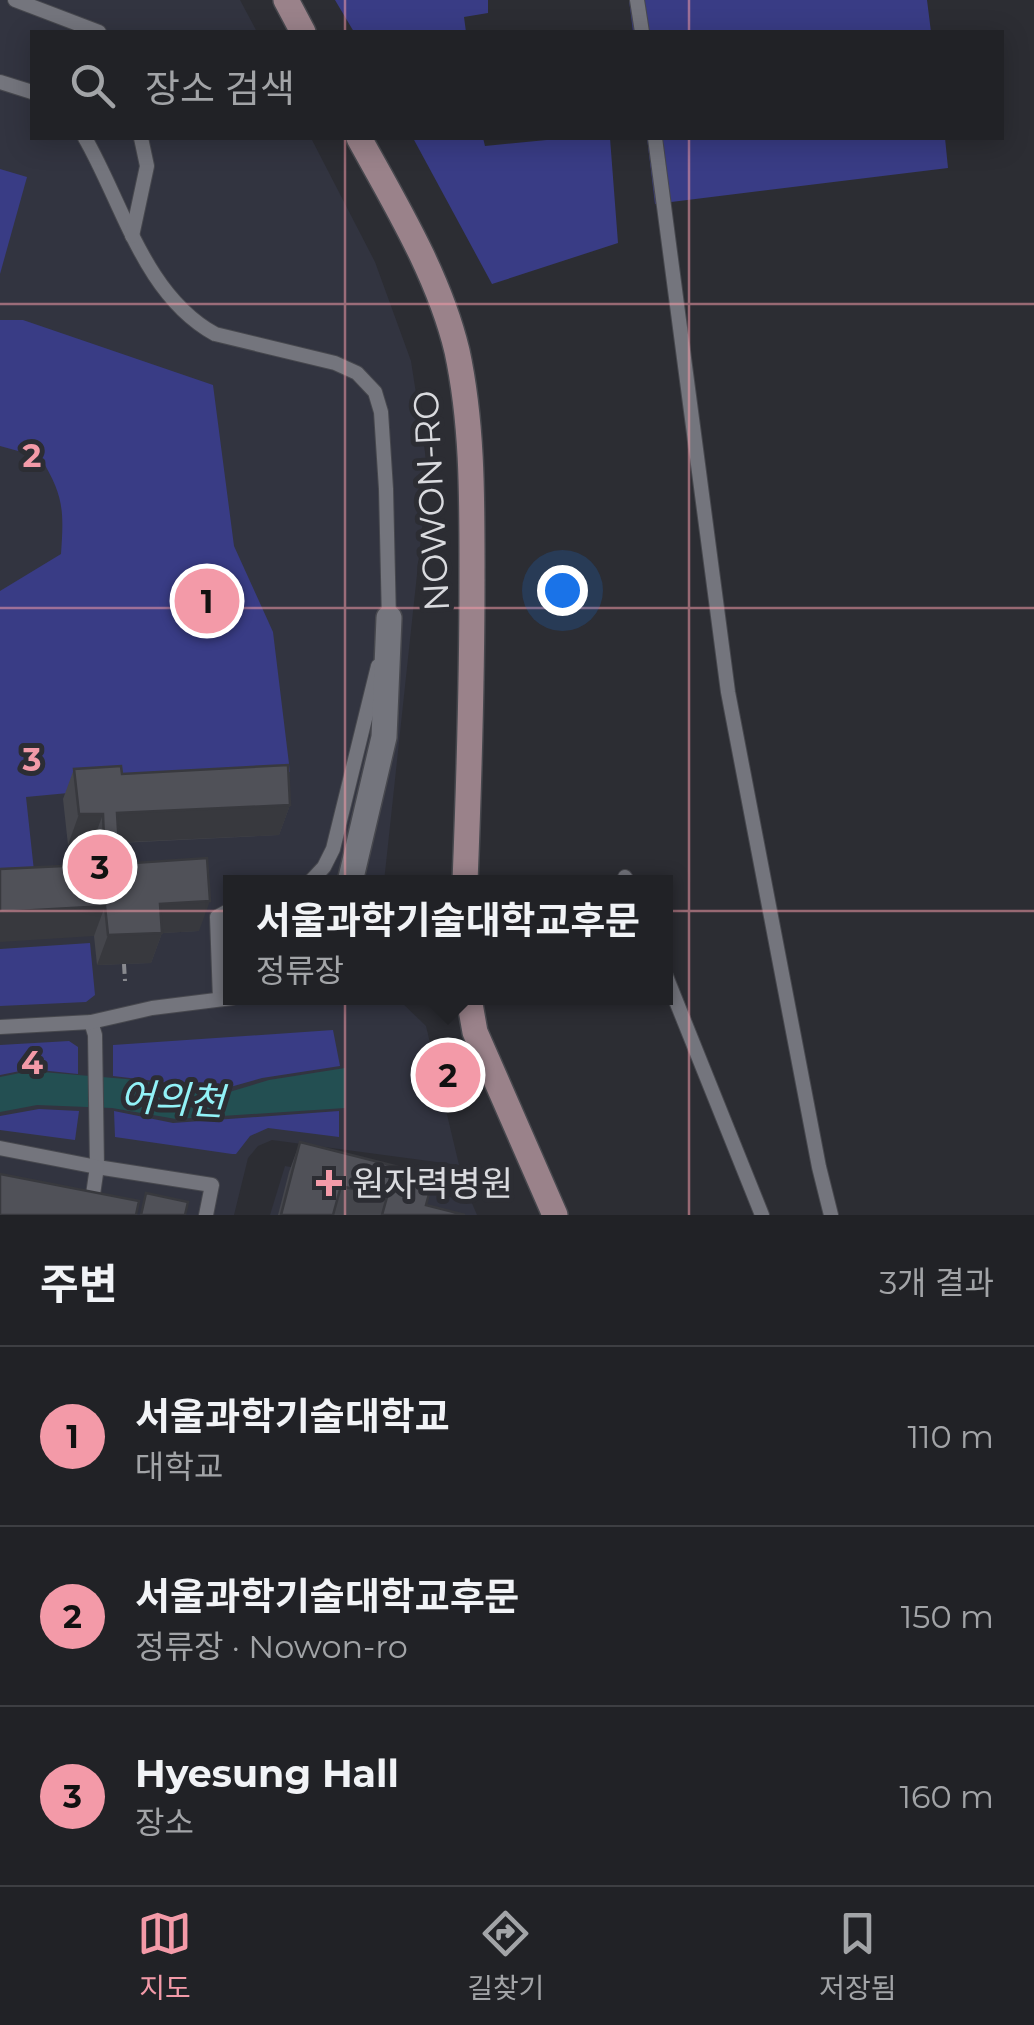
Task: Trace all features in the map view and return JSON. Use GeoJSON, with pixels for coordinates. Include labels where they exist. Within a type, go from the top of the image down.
{"type":"FeatureCollection","features":[{"type":"Feature","properties":{"kind":"main road"},"geometry":{"type":"LineString","coordinates":[[286,0],[302,30]]}},
{"type":"Feature","properties":{"kind":"main road","name":"NOWON-RO"},"geometry":{"type":"LineString","coordinates":[[360,140],[432,278],[456,350],[462,390],[472,508],[472,692],[465,875]]}},
{"type":"Feature","properties":{"kind":"main road"},"geometry":{"type":"LineString","coordinates":[[470,1005],[476,1032],[555,1215]]}},
{"type":"Feature","properties":{"kind":"street"},"geometry":{"type":"LineString","coordinates":[[352,875],[384,737],[389,618]]}},
{"type":"Feature","properties":{"kind":"lane"},"geometry":{"type":"LineString","coordinates":[[15,0],[94,30]]}},
{"type":"Feature","properties":{"kind":"lane"},"geometry":{"type":"LineString","coordinates":[[637,0],[642,30]]}},
{"type":"Feature","properties":{"kind":"lane"},"geometry":{"type":"LineString","coordinates":[[0,82],[30,91]]}},
{"type":"Feature","properties":{"kind":"lane"},"geometry":{"type":"LineString","coordinates":[[86,140],[106,174],[132,237],[178,306],[197,324],[214,334],[335,362],[357,373],[375,392],[381,412],[389,618],[333,849],[317,875]]}},
{"type":"Feature","properties":{"kind":"lane"},"geometry":{"type":"LineString","coordinates":[[132,237],[147,166],[141,140]]}},
{"type":"Feature","properties":{"kind":"lane"},"geometry":{"type":"LineString","coordinates":[[655,140],[728,692],[818,1167],[832,1215]]}},
{"type":"Feature","properties":{"kind":"lane"},"geometry":{"type":"LineString","coordinates":[[223,913],[217,916],[223,971]]}},
{"type":"Feature","properties":{"kind":"lane"},"geometry":{"type":"LineString","coordinates":[[673,993],[762,1215]]}},
{"type":"Feature","properties":{"kind":"lane"},"geometry":{"type":"LineString","coordinates":[[0,1026],[93,1028],[152,1008],[223,998]]}},
{"type":"Feature","properties":{"kind":"lane"},"geometry":{"type":"LineString","coordinates":[[90,1215],[97,1167],[93,1028]]}},
{"type":"Feature","properties":{"kind":"lane"},"geometry":{"type":"LineString","coordinates":[[0,1148],[212,1185],[206,1215]]}},
{"type":"Feature","properties":{"kind":"path"},"geometry":{"type":"LineString","coordinates":[[124,964],[125,981]]}},
{"type":"Feature","properties":{"kind":"shaded area"},"geometry":{"type":"Polygon","coordinates":[[[0,0],[240,0],[256,30],[30,30],[30,140],[312,140],[375,262],[411,361],[428,472],[385,875],[223,875],[223,1005],[404,1005],[426,1026],[459,1165],[272,1140],[258,1146],[248,1158],[234,1215],[0,1215],[0,0]]]}},
{"type":"Feature","properties":{"kind":"shaded area"},"geometry":{"type":"Polygon","coordinates":[[[335,0],[488,0],[488,13],[464,17],[466,30],[353,30],[335,0]]]}},
{"type":"Feature","properties":{"kind":"shaded area"},"geometry":{"type":"Polygon","coordinates":[[[629,0],[927,0],[931,30],[633,30],[629,0]]]}},
{"type":"Feature","properties":{"kind":"shaded area"},"geometry":{"type":"Polygon","coordinates":[[[414,140],[484,140],[485,146],[546,140],[610,140],[618,243],[492,284],[414,140]]]}},
{"type":"Feature","properties":{"kind":"shaded area"},"geometry":{"type":"Polygon","coordinates":[[[647,140],[945,140],[948,168],[655,204],[647,140]]]}},
{"type":"Feature","properties":{"kind":"shaded area"},"geometry":{"type":"Polygon","coordinates":[[[0,169],[27,177],[0,274],[0,169]]]}},
{"type":"Feature","properties":{"kind":"shaded area"},"geometry":{"type":"Polygon","coordinates":[[[0,320],[23,320],[213,385],[234,546],[273,632],[290,772],[26,797],[34,871],[0,871],[0,591],[61,554],[62,514],[54,482],[40,457],[0,446],[0,320]]]}},
{"type":"Feature","properties":{"kind":"shaded area"},"geometry":{"type":"Polygon","coordinates":[[[90,943],[95,995],[86,1002],[0,1006],[0,949],[90,943]]]}},
{"type":"Feature","properties":{"kind":"shaded area"},"geometry":{"type":"Polygon","coordinates":[[[333,1030],[340,1066],[262,1078],[223,1089],[113,1076],[113,1045],[333,1030]]]}},
{"type":"Feature","properties":{"kind":"shaded area"},"geometry":{"type":"Polygon","coordinates":[[[69,1041],[78,1047],[78,1074],[30,1069],[0,1075],[0,1045],[69,1041]]]}},
{"type":"Feature","properties":{"kind":"shaded area"},"geometry":{"type":"Polygon","coordinates":[[[39,1109],[79,1111],[75,1140],[0,1130],[0,1116],[39,1109]]]}},
{"type":"Feature","properties":{"kind":"shaded area"},"geometry":{"type":"Polygon","coordinates":[[[114,1111],[173,1123],[339,1111],[339,1137],[268,1128],[250,1136],[232,1154],[115,1137],[114,1111]]]}},
{"type":"Feature","properties":{"kind":"shaded area","name":"원자력병원"},"geometry":{"type":"Polygon","coordinates":[[[285,1166],[471,1201],[477,1215],[270,1215],[285,1166]]]}},
{"type":"Feature","properties":{"kind":"water","name":"어의천"},"geometry":{"type":"Polygon","coordinates":[[[345,1068],[345,1108],[176,1119],[112,1108],[37,1105],[0,1112],[0,1077],[30,1071],[226,1093],[269,1080],[345,1068]]]}},
{"type":"Feature","properties":{"kind":"building"},"geometry":{"type":"Polygon","coordinates":[[[288,765],[290,805],[117,813],[120,864],[207,858],[210,901],[160,904],[162,933],[108,935],[105,906],[0,912],[0,869],[105,864],[103,814],[79,814],[74,769],[121,766],[122,774],[288,765]]]}},
{"type":"Feature","properties":{"kind":"building"},"geometry":{"type":"Polygon","coordinates":[[[300,1142],[434,1176],[426,1205],[465,1215],[382,1215],[387,1197],[341,1186],[333,1215],[281,1215],[300,1142]]]}},
{"type":"Feature","properties":{"kind":"building"},"geometry":{"type":"Polygon","coordinates":[[[0,1174],[139,1201],[136,1215],[0,1215],[0,1174]]]}},
{"type":"Feature","properties":{"kind":"building"},"geometry":{"type":"Polygon","coordinates":[[[146,1193],[188,1202],[185,1215],[141,1215],[146,1193]]]}},
{"type":"Feature","properties":{"kind":"place","name":"서울과학기술대학교"},"geometry":{"type":"Point","coordinates":[207,601]}},
{"type":"Feature","properties":{"kind":"place","name":"Hyesung Hall"},"geometry":{"type":"Point","coordinates":[100,867]}},
{"type":"Feature","properties":{"kind":"place","name":"서울과학기술대학교후문"},"geometry":{"type":"Point","coordinates":[448,1075]}},
{"type":"Feature","properties":{"kind":"place","name":"원자력병원"},"geometry":{"type":"Point","coordinates":[329,1183]}}]}
